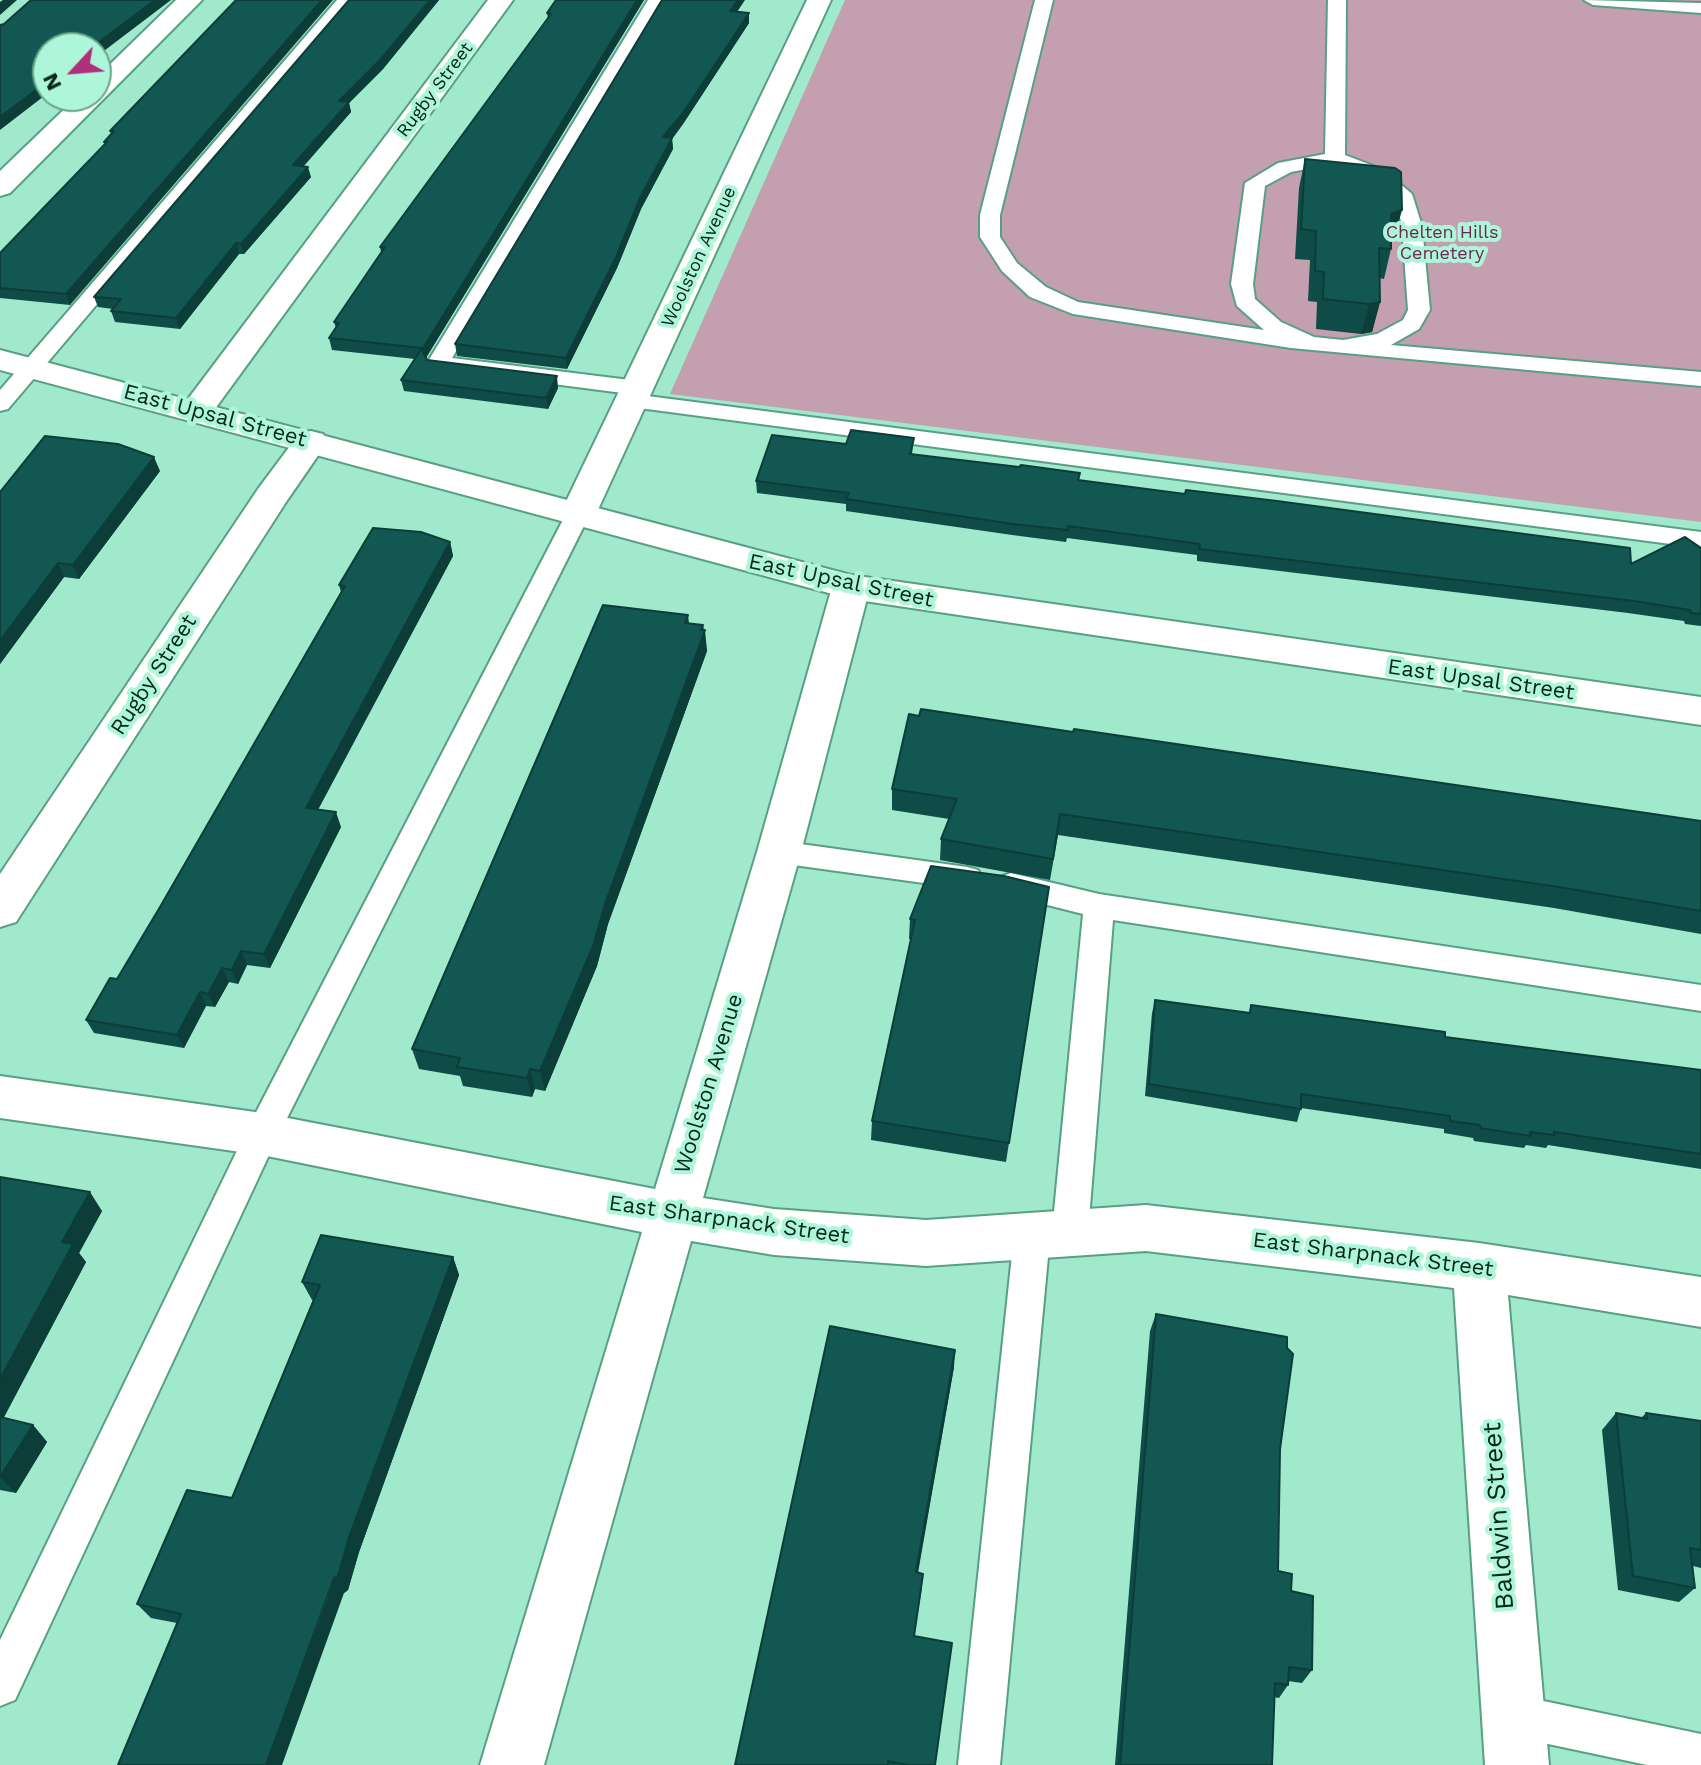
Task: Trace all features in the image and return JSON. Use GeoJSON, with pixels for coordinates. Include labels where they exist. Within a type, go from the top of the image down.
{"type":"FeatureCollection","features":[{"type":"Feature","properties":{"kind":"street"},"geometry":{"type":"LineString","coordinates":[[112,76],[190,0]]}},
{"type":"Feature","properties":{"kind":"street","name":"Rugby Street"},"geometry":{"type":"LineString","coordinates":[[197,410],[501,0]]}},
{"type":"Feature","properties":{"kind":"street","name":"Woolston Avenue"},"geometry":{"type":"LineString","coordinates":[[578,514],[819,0]]}},
{"type":"Feature","properties":{"kind":"street"},"geometry":{"type":"LineString","coordinates":[[0,187],[76,112]]}},
{"type":"Feature","properties":{"kind":"street","name":"East Upsal Street"},"geometry":{"type":"LineString","coordinates":[[15,364],[197,410],[851,587],[975,608],[1701,711]]}},
{"type":"Feature","properties":{"kind":"street","name":"Rugby Street"},"geometry":{"type":"LineString","coordinates":[[0,910],[311,441]]}},
{"type":"Feature","properties":{"kind":"street","name":"Woolston Avenue"},"geometry":{"type":"LineString","coordinates":[[512,1765],[670,1215],[779,852],[851,587]]}},
{"type":"Feature","properties":{"kind":"street","name":"East Sharpnack Street"},"geometry":{"type":"LineString","coordinates":[[0,1097],[262,1134],[670,1215],[774,1232],[926,1243],[1146,1228],[1479,1267],[1701,1302]]}},
{"type":"Feature","properties":{"kind":"street","name":"Baldwin Street"},"geometry":{"type":"LineString","coordinates":[[1479,1267],[1516,1740]]}},
{"type":"Feature","properties":{"kind":"lane"},"geometry":{"type":"LineString","coordinates":[[0,404],[15,364],[346,0]]}},
{"type":"Feature","properties":{"kind":"lane"},"geometry":{"type":"LineString","coordinates":[[657,0],[438,363],[635,395],[1701,540]]}},
{"type":"Feature","properties":{"kind":"lane"},"geometry":{"type":"LineString","coordinates":[[1044,0],[990,215],[990,237],[1009,267],[1038,292],[1073,308],[1309,343],[1701,379]]}},
{"type":"Feature","properties":{"kind":"lane"},"geometry":{"type":"LineString","coordinates":[[1335,158],[1337,0]]}},
{"type":"Feature","properties":{"kind":"lane"},"geometry":{"type":"LineString","coordinates":[[1593,0],[1701,8]]}},
{"type":"Feature","properties":{"kind":"lane"},"geometry":{"type":"LineString","coordinates":[[1309,343],[1273,327],[1245,301],[1242,284],[1255,183],[1285,167],[1335,158],[1377,174],[1405,198],[1412,226],[1419,310],[1411,324],[1383,340],[1343,347]]}},
{"type":"Feature","properties":{"kind":"lane"},"geometry":{"type":"LineString","coordinates":[[0,1685],[262,1134],[578,514]]}},
{"type":"Feature","properties":{"kind":"lane"},"geometry":{"type":"LineString","coordinates":[[779,852],[1002,883],[1099,906],[1701,998]]}},
{"type":"Feature","properties":{"kind":"lane"},"geometry":{"type":"LineString","coordinates":[[979,1765],[1099,906]]}},
{"type":"Feature","properties":{"kind":"lane"},"geometry":{"type":"LineString","coordinates":[[1516,1740],[1701,1755]]}},
{"type":"Feature","properties":{"kind":"green space","name":"Chelten Hills Cemetery"},"geometry":{"type":"Polygon","coordinates":[[[845,0],[1701,0],[1701,522],[670,394],[845,0]]]}},
{"type":"Feature","properties":{"kind":"building"},"geometry":{"type":"Polygon","coordinates":[[[31,0],[155,0],[112,32],[32,32],[32,93],[0,117],[0,25],[31,0]]]}},
{"type":"Feature","properties":{"kind":"building"},"geometry":{"type":"Polygon","coordinates":[[[236,0],[322,0],[66,294],[0,288],[0,253],[107,142],[104,142],[114,131],[110,131],[236,0]]]}},
{"type":"Feature","properties":{"kind":"building"},"geometry":{"type":"Polygon","coordinates":[[[349,0],[430,0],[381,59],[339,101],[349,102],[293,165],[308,167],[241,244],[236,243],[176,318],[111,311],[121,299],[94,297],[349,0]]]}},
{"type":"Feature","properties":{"kind":"building"},"geometry":{"type":"Polygon","coordinates":[[[556,0],[637,0],[422,350],[427,360],[557,376],[546,398],[401,380],[422,348],[329,338],[339,323],[334,322],[385,247],[380,247],[551,14],[547,13],[556,0]]]}},
{"type":"Feature","properties":{"kind":"building"},"geometry":{"type":"Polygon","coordinates":[[[662,0],[738,0],[730,11],[749,13],[683,113],[663,137],[672,138],[640,198],[616,257],[566,358],[455,344],[662,0]]]}},
{"type":"Feature","properties":{"kind":"building"},"geometry":{"type":"Polygon","coordinates":[[[1305,159],[1395,168],[1401,172],[1402,210],[1391,214],[1391,249],[1379,248],[1380,302],[1369,304],[1323,299],[1324,272],[1315,271],[1316,231],[1301,229],[1305,159]]]}},
{"type":"Feature","properties":{"kind":"building"},"geometry":{"type":"Polygon","coordinates":[[[851,430],[914,438],[910,454],[1080,473],[1078,480],[1185,494],[1186,490],[1277,501],[1630,548],[1631,564],[1685,537],[1701,548],[1701,614],[1634,601],[1199,549],[1200,544],[1068,526],[1068,530],[1013,524],[846,499],[849,493],[756,481],[772,435],[846,444],[851,430]]]}},
{"type":"Feature","properties":{"kind":"building"},"geometry":{"type":"Polygon","coordinates":[[[45,436],[118,444],[154,457],[73,565],[58,563],[0,641],[0,492],[45,436]]]}},
{"type":"Feature","properties":{"kind":"building"},"geometry":{"type":"Polygon","coordinates":[[[373,528],[421,532],[450,542],[306,808],[336,812],[264,954],[241,951],[232,970],[222,968],[208,994],[200,992],[177,1035],[86,1020],[110,978],[117,979],[160,907],[345,586],[339,585],[373,528]]]}},
{"type":"Feature","properties":{"kind":"building"},"geometry":{"type":"Polygon","coordinates":[[[603,605],[688,615],[685,623],[703,625],[701,630],[705,630],[605,904],[593,946],[540,1071],[530,1069],[527,1078],[457,1067],[460,1058],[412,1049],[603,605]]]}},
{"type":"Feature","properties":{"kind":"building"},"geometry":{"type":"Polygon","coordinates":[[[921,709],[1701,821],[1701,911],[1060,814],[1053,859],[941,839],[957,799],[892,789],[909,714],[919,716],[921,709]]]}},
{"type":"Feature","properties":{"kind":"building"},"geometry":{"type":"Polygon","coordinates":[[[931,866],[1004,876],[1049,887],[1009,1143],[872,1121],[915,920],[910,919],[931,866]]]}},
{"type":"Feature","properties":{"kind":"building"},"geometry":{"type":"Polygon","coordinates":[[[1155,1000],[1250,1013],[1251,1005],[1445,1032],[1445,1037],[1701,1070],[1701,1154],[1554,1132],[1554,1135],[1530,1132],[1531,1136],[1450,1121],[1450,1116],[1301,1094],[1301,1109],[1149,1084],[1155,1000]]]}},
{"type":"Feature","properties":{"kind":"building"},"geometry":{"type":"Polygon","coordinates":[[[0,1177],[90,1192],[62,1242],[73,1244],[0,1379],[0,1177]]]}},
{"type":"Feature","properties":{"kind":"building"},"geometry":{"type":"Polygon","coordinates":[[[321,1235],[453,1257],[266,1765],[118,1765],[181,1614],[137,1604],[187,1490],[232,1498],[320,1285],[302,1282],[321,1235]]]}},
{"type":"Feature","properties":{"kind":"building"},"geometry":{"type":"Polygon","coordinates":[[[1156,1314],[1287,1337],[1287,1348],[1293,1354],[1280,1449],[1278,1571],[1292,1574],[1291,1591],[1313,1596],[1312,1670],[1289,1667],[1288,1685],[1275,1683],[1272,1765],[1120,1765],[1156,1314]]]}},
{"type":"Feature","properties":{"kind":"building"},"geometry":{"type":"Polygon","coordinates":[[[830,1326],[955,1350],[916,1572],[923,1574],[914,1636],[952,1643],[935,1765],[888,1761],[888,1765],[735,1765],[830,1326]]]}},
{"type":"Feature","properties":{"kind":"building"},"geometry":{"type":"Polygon","coordinates":[[[1616,1413],[1647,1419],[1646,1413],[1701,1421],[1701,1550],[1690,1548],[1695,1588],[1633,1576],[1616,1413]]]}},
{"type":"Feature","properties":{"kind":"building"},"geometry":{"type":"Polygon","coordinates":[[[0,1417],[33,1425],[0,1477],[0,1417]]]}}]}
